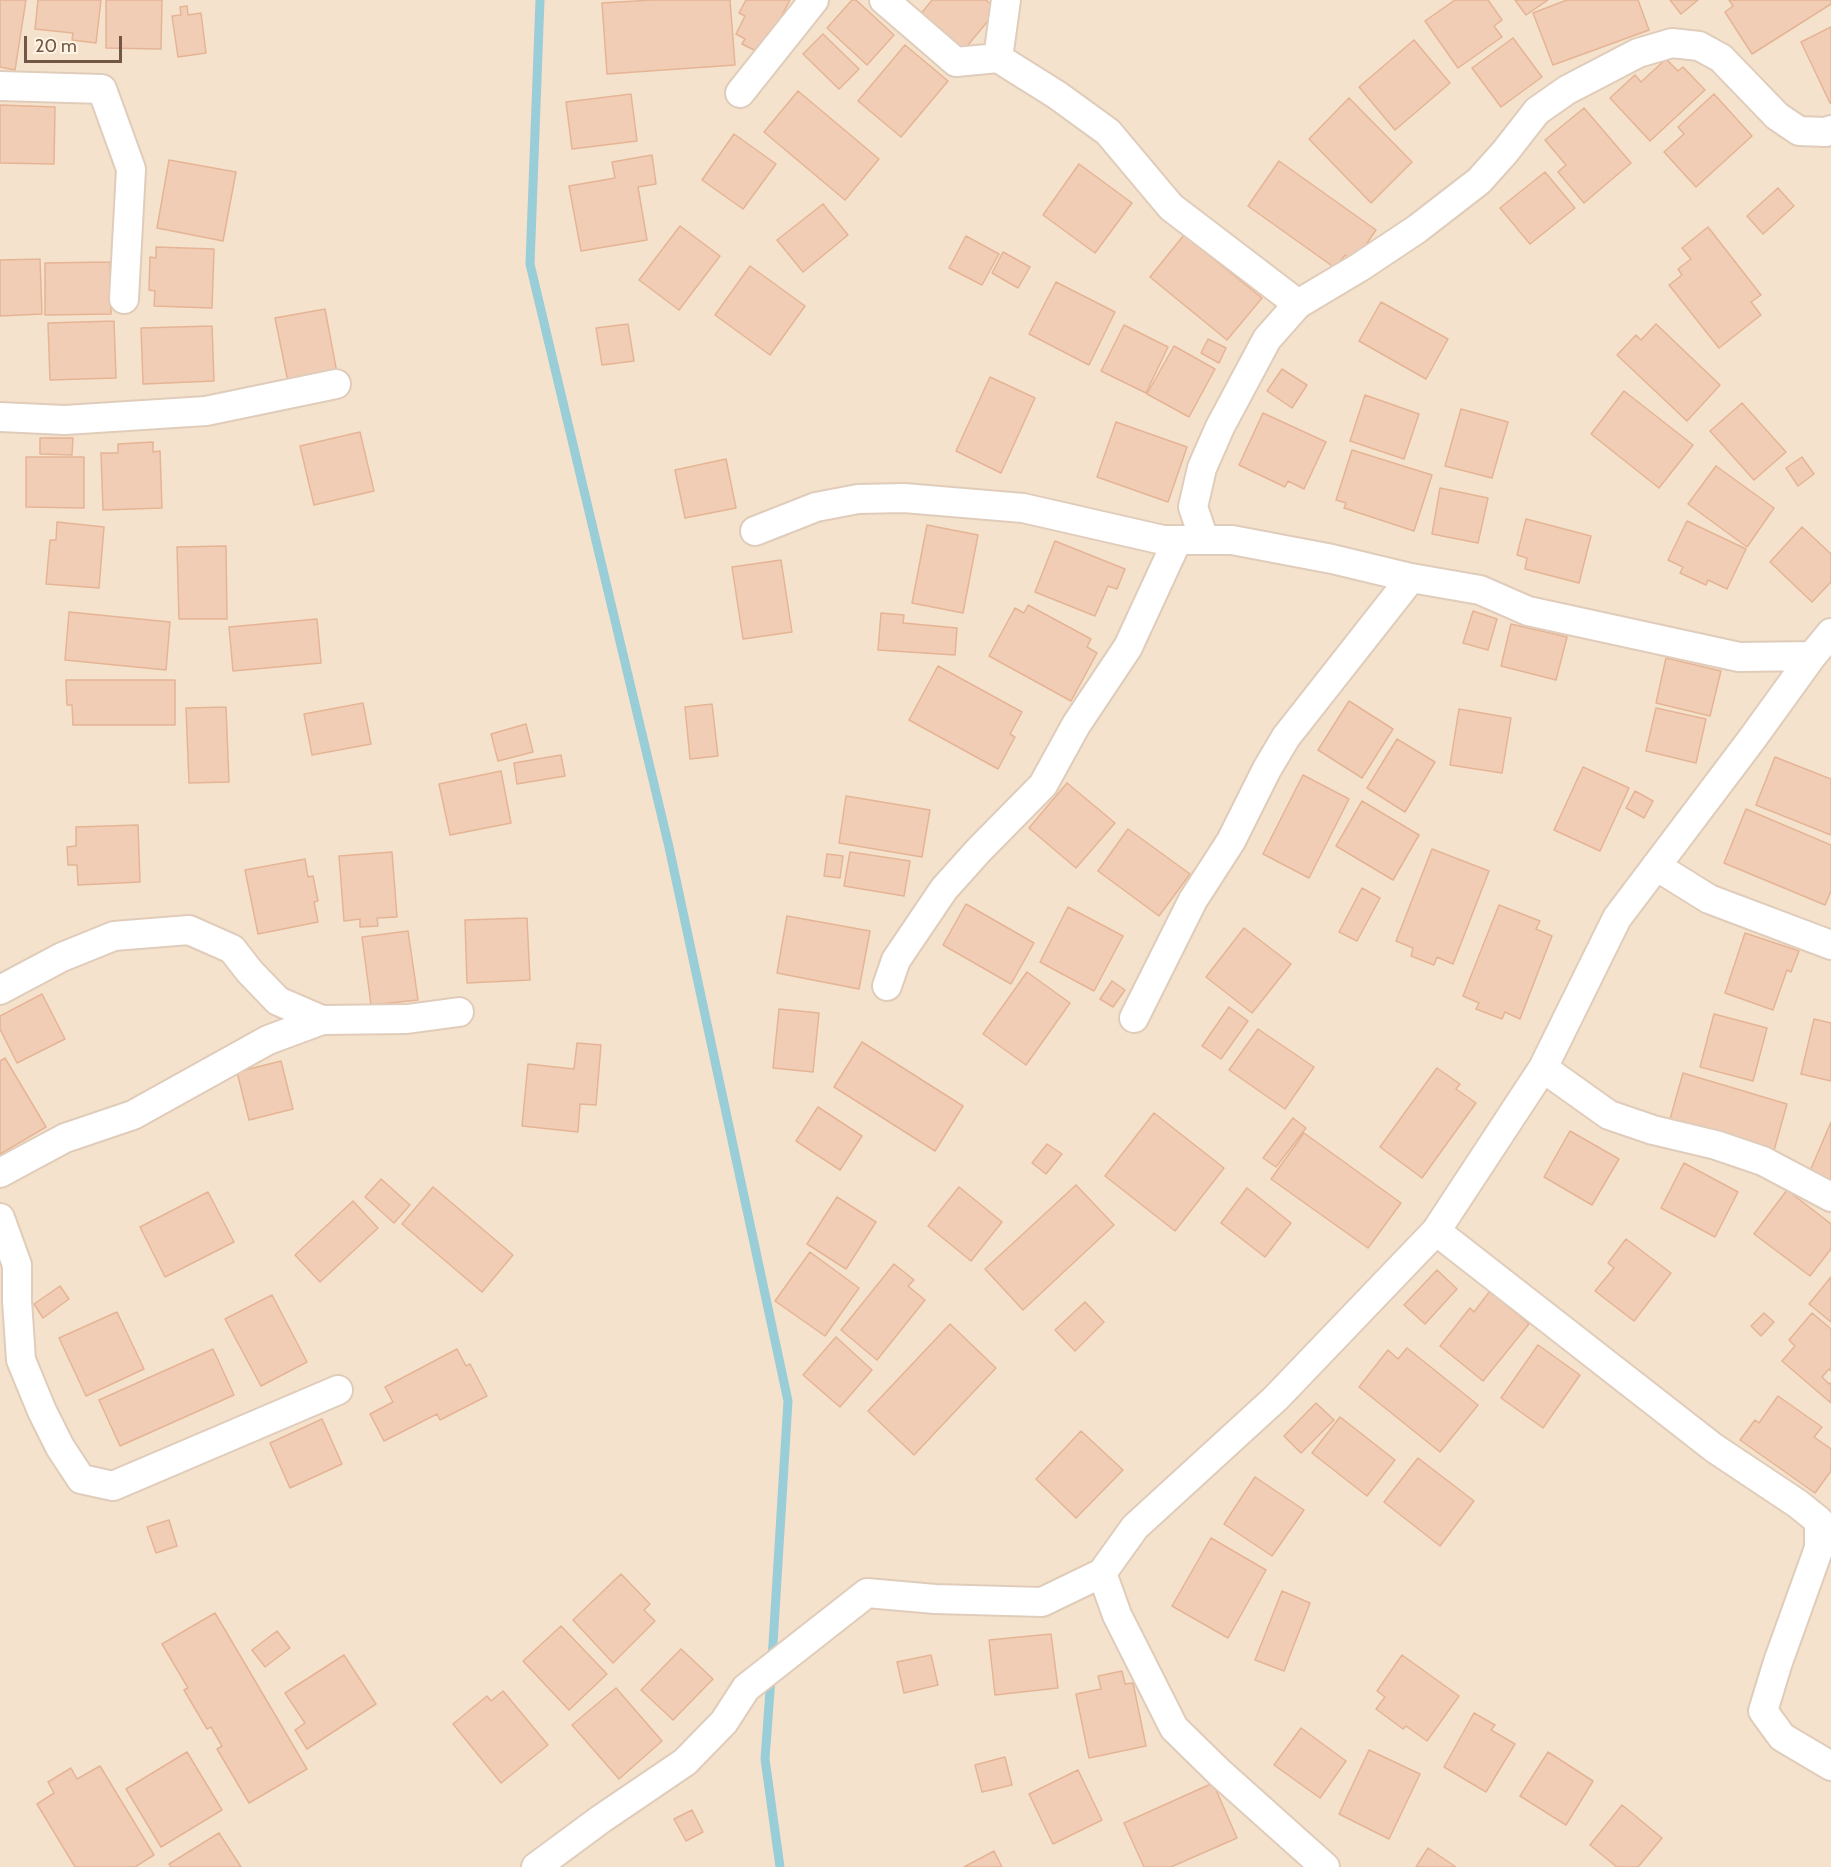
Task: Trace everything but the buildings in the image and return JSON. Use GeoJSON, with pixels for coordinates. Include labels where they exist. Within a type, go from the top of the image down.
{"type":"FeatureCollection","features":[{"type":"Feature","properties":{"kind":"street"},"geometry":{"type":"LineString","coordinates":[[740,93],[814,0]]}},
{"type":"Feature","properties":{"kind":"street"},"geometry":{"type":"LineString","coordinates":[[884,0],[956,62],[998,58],[1108,132],[1171,207],[1298,304]]}},
{"type":"Feature","properties":{"kind":"street"},"geometry":{"type":"LineString","coordinates":[[998,58],[1006,0]]}},
{"type":"Feature","properties":{"kind":"street"},"geometry":{"type":"LineString","coordinates":[[887,986],[896,960],[944,889],[1043,785],[1076,725],[1128,646],[1190,540],[1192,507],[1202,468],[1220,427],[1267,339],[1298,304],[1417,229],[1479,181],[1537,111],[1567,90],[1638,53],[1672,43],[1699,46],[1721,58],[1777,116],[1799,131],[1826,132],[1831,130]]}},
{"type":"Feature","properties":{"kind":"street"},"geometry":{"type":"LineString","coordinates":[[0,86],[102,89],[131,169],[124,299]]}},
{"type":"Feature","properties":{"kind":"street"},"geometry":{"type":"LineString","coordinates":[[0,417],[65,420],[206,411],[336,384]]}},
{"type":"Feature","properties":{"kind":"street"},"geometry":{"type":"LineString","coordinates":[[755,531],[816,507],[858,499],[904,498],[1023,508],[1163,540],[1232,540],[1332,559],[1412,578],[1480,590],[1528,610],[1561,619],[1739,657],[1812,656]]}},
{"type":"Feature","properties":{"kind":"street"},"geometry":{"type":"LineString","coordinates":[[1134,1018],[1193,900],[1231,841],[1267,769],[1286,737],[1412,578]]}},
{"type":"Feature","properties":{"kind":"street"},"geometry":{"type":"LineString","coordinates":[[536,1867],[685,1762],[724,1722],[746,1688],[867,1593],[935,1599],[1042,1602],[1102,1573],[1135,1527],[1276,1398],[1436,1230],[1543,1068],[1617,918],[1831,633]]}},
{"type":"Feature","properties":{"kind":"street"},"geometry":{"type":"LineString","coordinates":[[1656,866],[1709,899],[1831,945]]}},
{"type":"Feature","properties":{"kind":"street"},"geometry":{"type":"LineString","coordinates":[[0,990],[62,957],[114,936],[189,930],[232,949],[278,1001],[322,1020]]}},
{"type":"Feature","properties":{"kind":"street"},"geometry":{"type":"LineString","coordinates":[[0,1173],[65,1138],[133,1115],[268,1040],[322,1020],[407,1019],[459,1012]]}},
{"type":"Feature","properties":{"kind":"street"},"geometry":{"type":"LineString","coordinates":[[1543,1068],[1609,1115],[1653,1130],[1716,1144],[1763,1161],[1831,1197]]}},
{"type":"Feature","properties":{"kind":"street"},"geometry":{"type":"LineString","coordinates":[[0,1218],[17,1265],[17,1301],[11,1364],[42,1411],[60,1447],[81,1479],[113,1486],[338,1390]]}},
{"type":"Feature","properties":{"kind":"street"},"geometry":{"type":"LineString","coordinates":[[1436,1230],[1714,1448],[1798,1504],[1819,1521],[1819,1548],[1763,1711],[1782,1737],[1831,1766]]}},
{"type":"Feature","properties":{"kind":"street"},"geometry":{"type":"LineString","coordinates":[[1102,1573],[1117,1615],[1174,1728],[1220,1773],[1325,1867]]}},
{"type":"Feature","properties":{"kind":"shaded area"},"geometry":{"type":"Polygon","coordinates":[[[0,0],[1831,0],[1831,1867],[0,1867],[0,0]]]}},
{"type":"Feature","properties":{"kind":"waterway"},"geometry":{"type":"LineString","coordinates":[[540,0],[530,264],[669,847],[788,1401],[772,1660]]}},
{"type":"Feature","properties":{"kind":"waterway"},"geometry":{"type":"LineString","coordinates":[[771,1677],[765,1759],[780,1867]]}}]}
